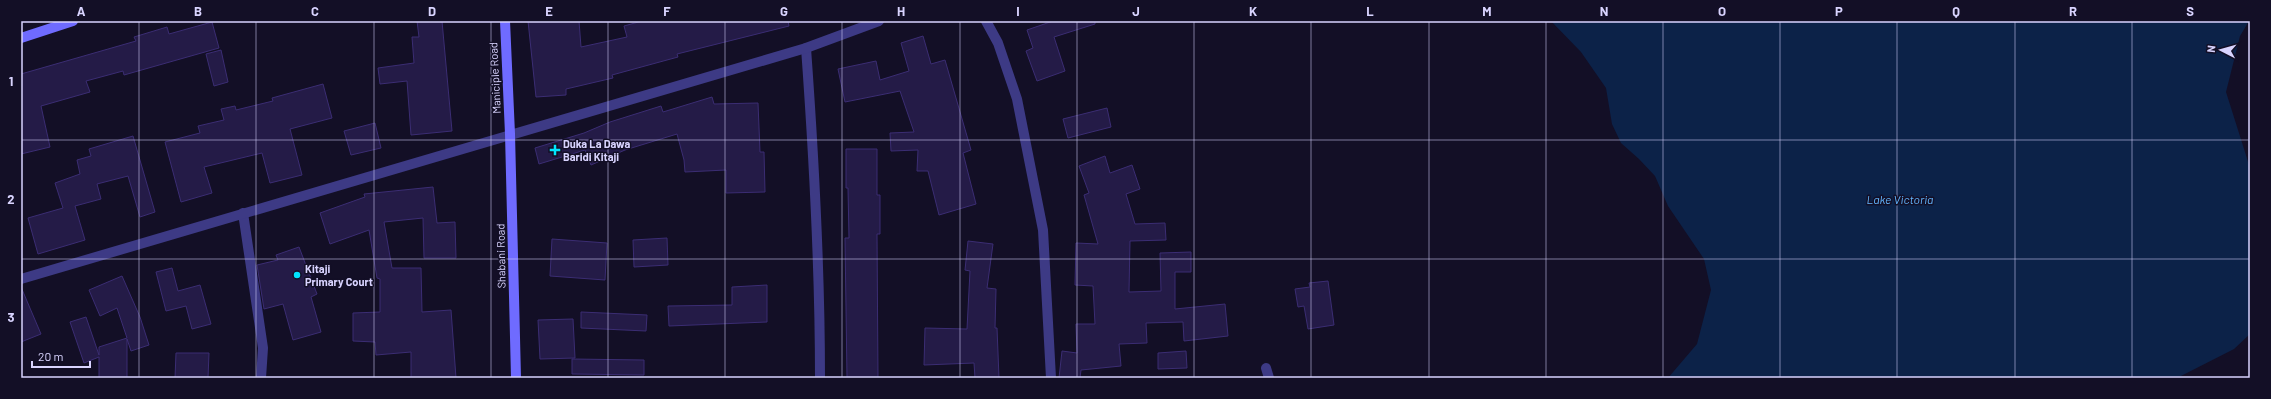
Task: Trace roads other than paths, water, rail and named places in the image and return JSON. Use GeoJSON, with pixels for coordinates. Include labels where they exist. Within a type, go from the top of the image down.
{"type":"FeatureCollection","features":[{"type":"Feature","properties":{"kind":"street"},"geometry":{"type":"LineString","coordinates":[[21,38],[73,21]]}},
{"type":"Feature","properties":{"kind":"street","name":"Maniciple Road"},"geometry":{"type":"LineString","coordinates":[[505,21],[510,134]]}},
{"type":"Feature","properties":{"kind":"street"},"geometry":{"type":"LineString","coordinates":[[21,279],[806,48],[879,21]]}},
{"type":"Feature","properties":{"kind":"street"},"geometry":{"type":"LineString","coordinates":[[986,21],[998,43],[1017,99],[1043,230],[1051,378]]}},
{"type":"Feature","properties":{"kind":"street"},"geometry":{"type":"LineString","coordinates":[[806,48],[819,271],[820,378]]}},
{"type":"Feature","properties":{"kind":"street","name":"Shabani Road"},"geometry":{"type":"LineString","coordinates":[[510,134],[516,378]]}},
{"type":"Feature","properties":{"kind":"street"},"geometry":{"type":"LineString","coordinates":[[243,213],[263,348],[261,378]]}},
{"type":"Feature","properties":{"kind":"water","name":"Lake Victoria"},"geometry":{"type":"Polygon","coordinates":[[[1551,21],[2249,21],[2240,36],[2226,92],[2250,168],[2250,334],[2234,349],[2177,378],[1668,378],[1697,344],[1711,290],[1704,259],[1668,206],[1655,176],[1621,143],[1612,124],[1606,88],[1581,52],[1551,21]]]}},
{"type":"Feature","properties":{"kind":"place","name":"Duka La Dawa Baridi Kitaji"},"geometry":{"type":"Point","coordinates":[555,150]}},
{"type":"Feature","properties":{"kind":"place","name":"Kitaji Primary Court"},"geometry":{"type":"Point","coordinates":[297,275]}}]}
